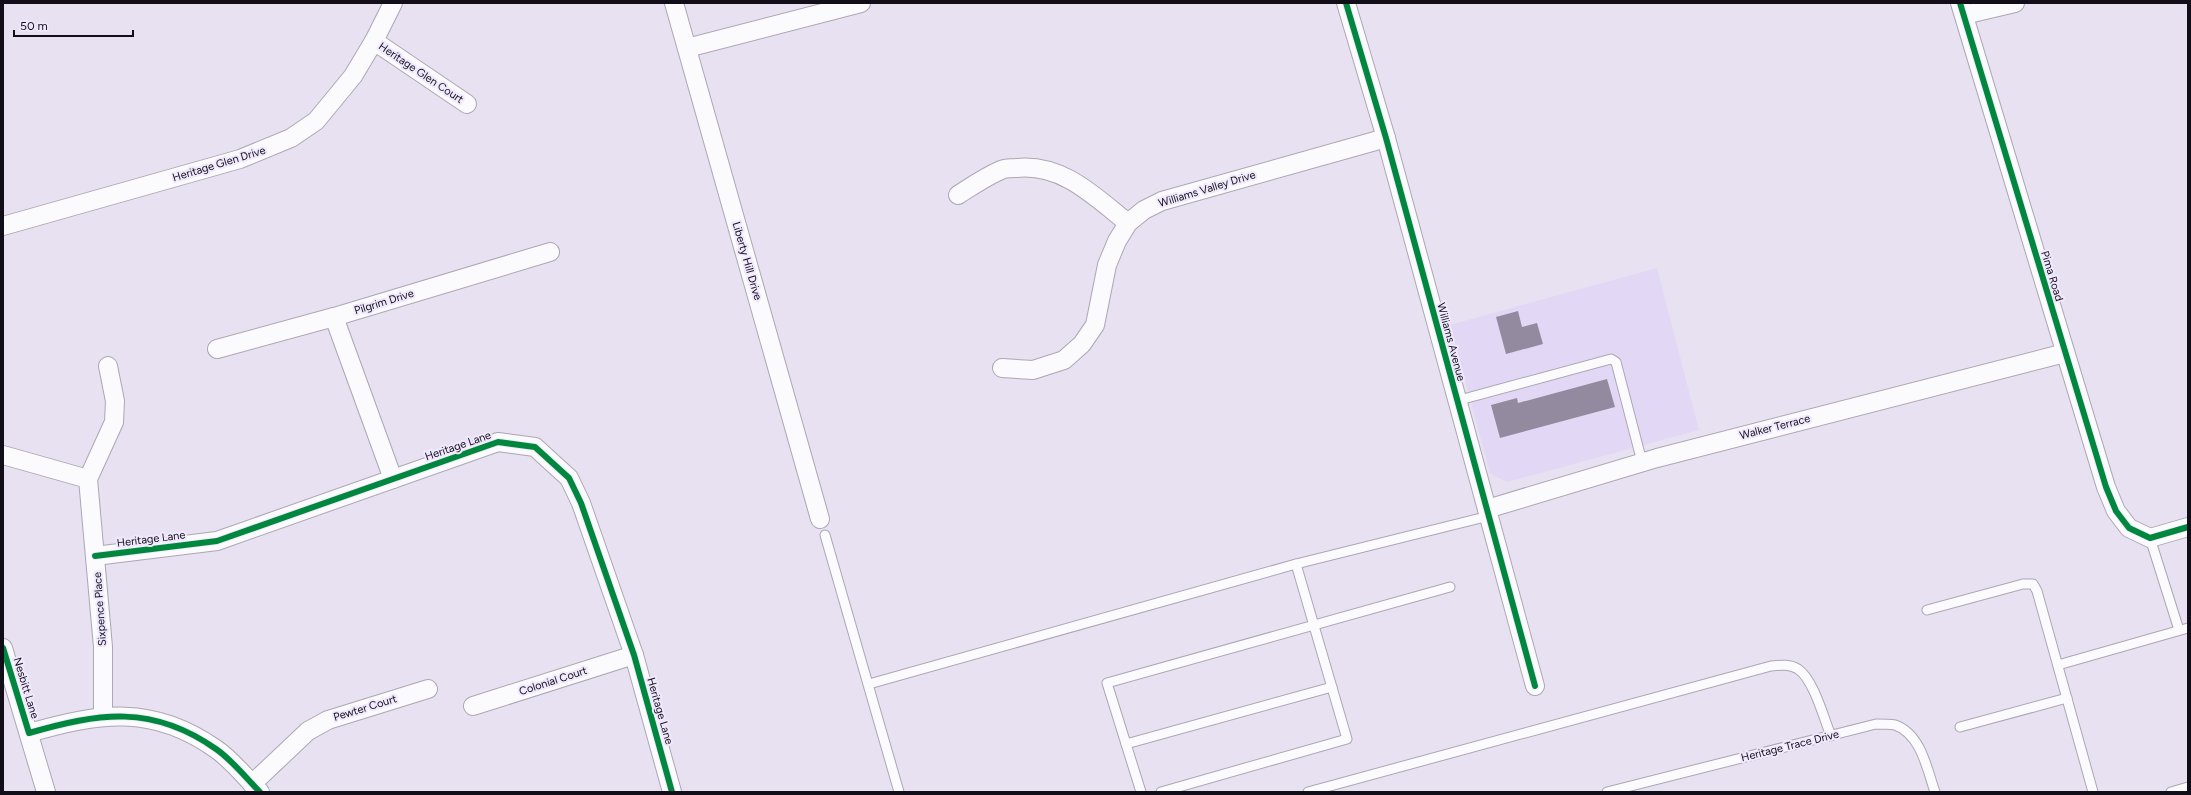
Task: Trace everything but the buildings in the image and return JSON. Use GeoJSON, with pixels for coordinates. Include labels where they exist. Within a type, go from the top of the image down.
{"type":"FeatureCollection","features":[{"type":"Feature","properties":{"kind":"street","name":"Heritage Glen Drive"},"geometry":{"type":"LineString","coordinates":[[3,226],[240,159],[291,138],[316,121],[353,76],[374,42],[393,3]]}},
{"type":"Feature","properties":{"kind":"street","name":"Liberty Hill Drive"},"geometry":{"type":"LineString","coordinates":[[674,3],[822,527]]}},
{"type":"Feature","properties":{"kind":"street"},"geometry":{"type":"LineString","coordinates":[[687,48],[861,3]]}},
{"type":"Feature","properties":{"kind":"street","name":"Williams Avenue"},"geometry":{"type":"LineString","coordinates":[[1346,3],[1386,138],[1456,401],[1535,686]]}},
{"type":"Feature","properties":{"kind":"street"},"geometry":{"type":"LineString","coordinates":[[1962,9],[2015,3]]}},
{"type":"Feature","properties":{"kind":"street","name":"Pima Road"},"geometry":{"type":"LineString","coordinates":[[1962,9],[2106,487],[2116,511],[2129,528],[2150,538]]}},
{"type":"Feature","properties":{"kind":"street","name":"Heritage Glen Court"},"geometry":{"type":"LineString","coordinates":[[374,42],[467,104]]}},
{"type":"Feature","properties":{"kind":"street","name":"Williams Valley Drive"},"geometry":{"type":"LineString","coordinates":[[1002,368],[1033,370],[1064,360],[1082,344],[1095,324],[1107,265],[1114,246],[1128,223],[1144,210],[1162,201],[1386,138]]}},
{"type":"Feature","properties":{"kind":"street"},"geometry":{"type":"LineString","coordinates":[[958,196],[1002,169],[1031,166],[1056,172],[1087,191],[1128,223]]}},
{"type":"Feature","properties":{"kind":"street","name":"Pilgrim Drive"},"geometry":{"type":"LineString","coordinates":[[216,348],[334,317],[550,252]]}},
{"type":"Feature","properties":{"kind":"street"},"geometry":{"type":"LineString","coordinates":[[334,317],[393,479]]}},
{"type":"Feature","properties":{"kind":"street","name":"Walker Terrace"},"geometry":{"type":"LineString","coordinates":[[1488,512],[1642,462],[2065,353]]}},
{"type":"Feature","properties":{"kind":"street","name":"Sixpence Place"},"geometry":{"type":"LineString","coordinates":[[103,716],[103,646],[95,556],[89,513],[88,479],[114,422],[115,401],[108,366]]}},
{"type":"Feature","properties":{"kind":"street","name":"Heritage Lane"},"geometry":{"type":"LineString","coordinates":[[95,556],[217,541],[498,442],[536,447],[568,478],[581,503],[634,655],[672,792]]}},
{"type":"Feature","properties":{"kind":"street"},"geometry":{"type":"LineString","coordinates":[[3,455],[88,479]]}},
{"type":"Feature","properties":{"kind":"street"},"geometry":{"type":"LineString","coordinates":[[2150,538],[2188,527]]}},
{"type":"Feature","properties":{"kind":"street","name":"Nesbitt Lane"},"geometry":{"type":"LineString","coordinates":[[3,648],[46,792]]}},
{"type":"Feature","properties":{"kind":"street","name":"Colonial Court"},"geometry":{"type":"LineString","coordinates":[[473,706],[634,655]]}},
{"type":"Feature","properties":{"kind":"street","name":"Pewter Court"},"geometry":{"type":"LineString","coordinates":[[256,788],[308,731],[328,720],[428,689]]}},
{"type":"Feature","properties":{"kind":"street"},"geometry":{"type":"LineString","coordinates":[[29,733],[67,722],[103,716],[131,716],[164,722],[192,734],[217,750],[256,788]]}},
{"type":"Feature","properties":{"kind":"lane"},"geometry":{"type":"LineString","coordinates":[[1456,401],[1611,359],[1616,362],[1642,462]]}},
{"type":"Feature","properties":{"kind":"lane"},"geometry":{"type":"LineString","coordinates":[[869,684],[1296,564],[1488,512]]}},
{"type":"Feature","properties":{"kind":"lane"},"geometry":{"type":"LineString","coordinates":[[822,527],[900,792]]}},
{"type":"Feature","properties":{"kind":"lane"},"geometry":{"type":"LineString","coordinates":[[2150,538],[2179,630]]}},
{"type":"Feature","properties":{"kind":"lane"},"geometry":{"type":"LineString","coordinates":[[1161,792],[1347,738],[1296,564]]}},
{"type":"Feature","properties":{"kind":"lane"},"geometry":{"type":"LineString","coordinates":[[1928,610],[2023,584],[2033,584],[2058,665],[2093,792]]}},
{"type":"Feature","properties":{"kind":"lane"},"geometry":{"type":"LineString","coordinates":[[1141,792],[1107,683],[1450,587]]}},
{"type":"Feature","properties":{"kind":"lane"},"geometry":{"type":"LineString","coordinates":[[2058,665],[2188,628]]}},
{"type":"Feature","properties":{"kind":"lane"},"geometry":{"type":"LineString","coordinates":[[1308,792],[1771,666],[1792,666],[1805,675],[1812,688],[1831,736]]}},
{"type":"Feature","properties":{"kind":"lane"},"geometry":{"type":"LineString","coordinates":[[1126,744],[1332,686]]}},
{"type":"Feature","properties":{"kind":"lane"},"geometry":{"type":"LineString","coordinates":[[1960,728],[2067,698]]}},
{"type":"Feature","properties":{"kind":"lane","name":"Heritage Trace Drive"},"geometry":{"type":"LineString","coordinates":[[1607,792],[1876,724],[1894,725],[1911,737],[1922,754],[1935,792]]}},
{"type":"Feature","properties":{"kind":"lane"},"geometry":{"type":"LineString","coordinates":[[2172,792],[2188,787]]}},
{"type":"Feature","properties":{"kind":"shaded area"},"geometry":{"type":"Polygon","coordinates":[[[1657,268],[1699,430],[1507,482],[1490,473],[1450,325],[1657,268]]]}},
{"type":"Feature","properties":{"kind":"cycle path"},"geometry":{"type":"LineString","coordinates":[[1346,3],[1386,138],[1535,686]]}},
{"type":"Feature","properties":{"kind":"cycle path"},"geometry":{"type":"LineString","coordinates":[[1960,3],[2106,487],[2116,511],[2129,528],[2150,538],[2188,527]]}},
{"type":"Feature","properties":{"kind":"cycle path"},"geometry":{"type":"LineString","coordinates":[[95,556],[217,541],[498,442],[535,447],[569,478],[581,503],[634,655],[672,792]]}},
{"type":"Feature","properties":{"kind":"cycle path"},"geometry":{"type":"LineString","coordinates":[[3,648],[29,733],[55,726],[102,717],[147,719],[170,725],[192,735],[216,749],[222,753],[260,792]]}}]}
